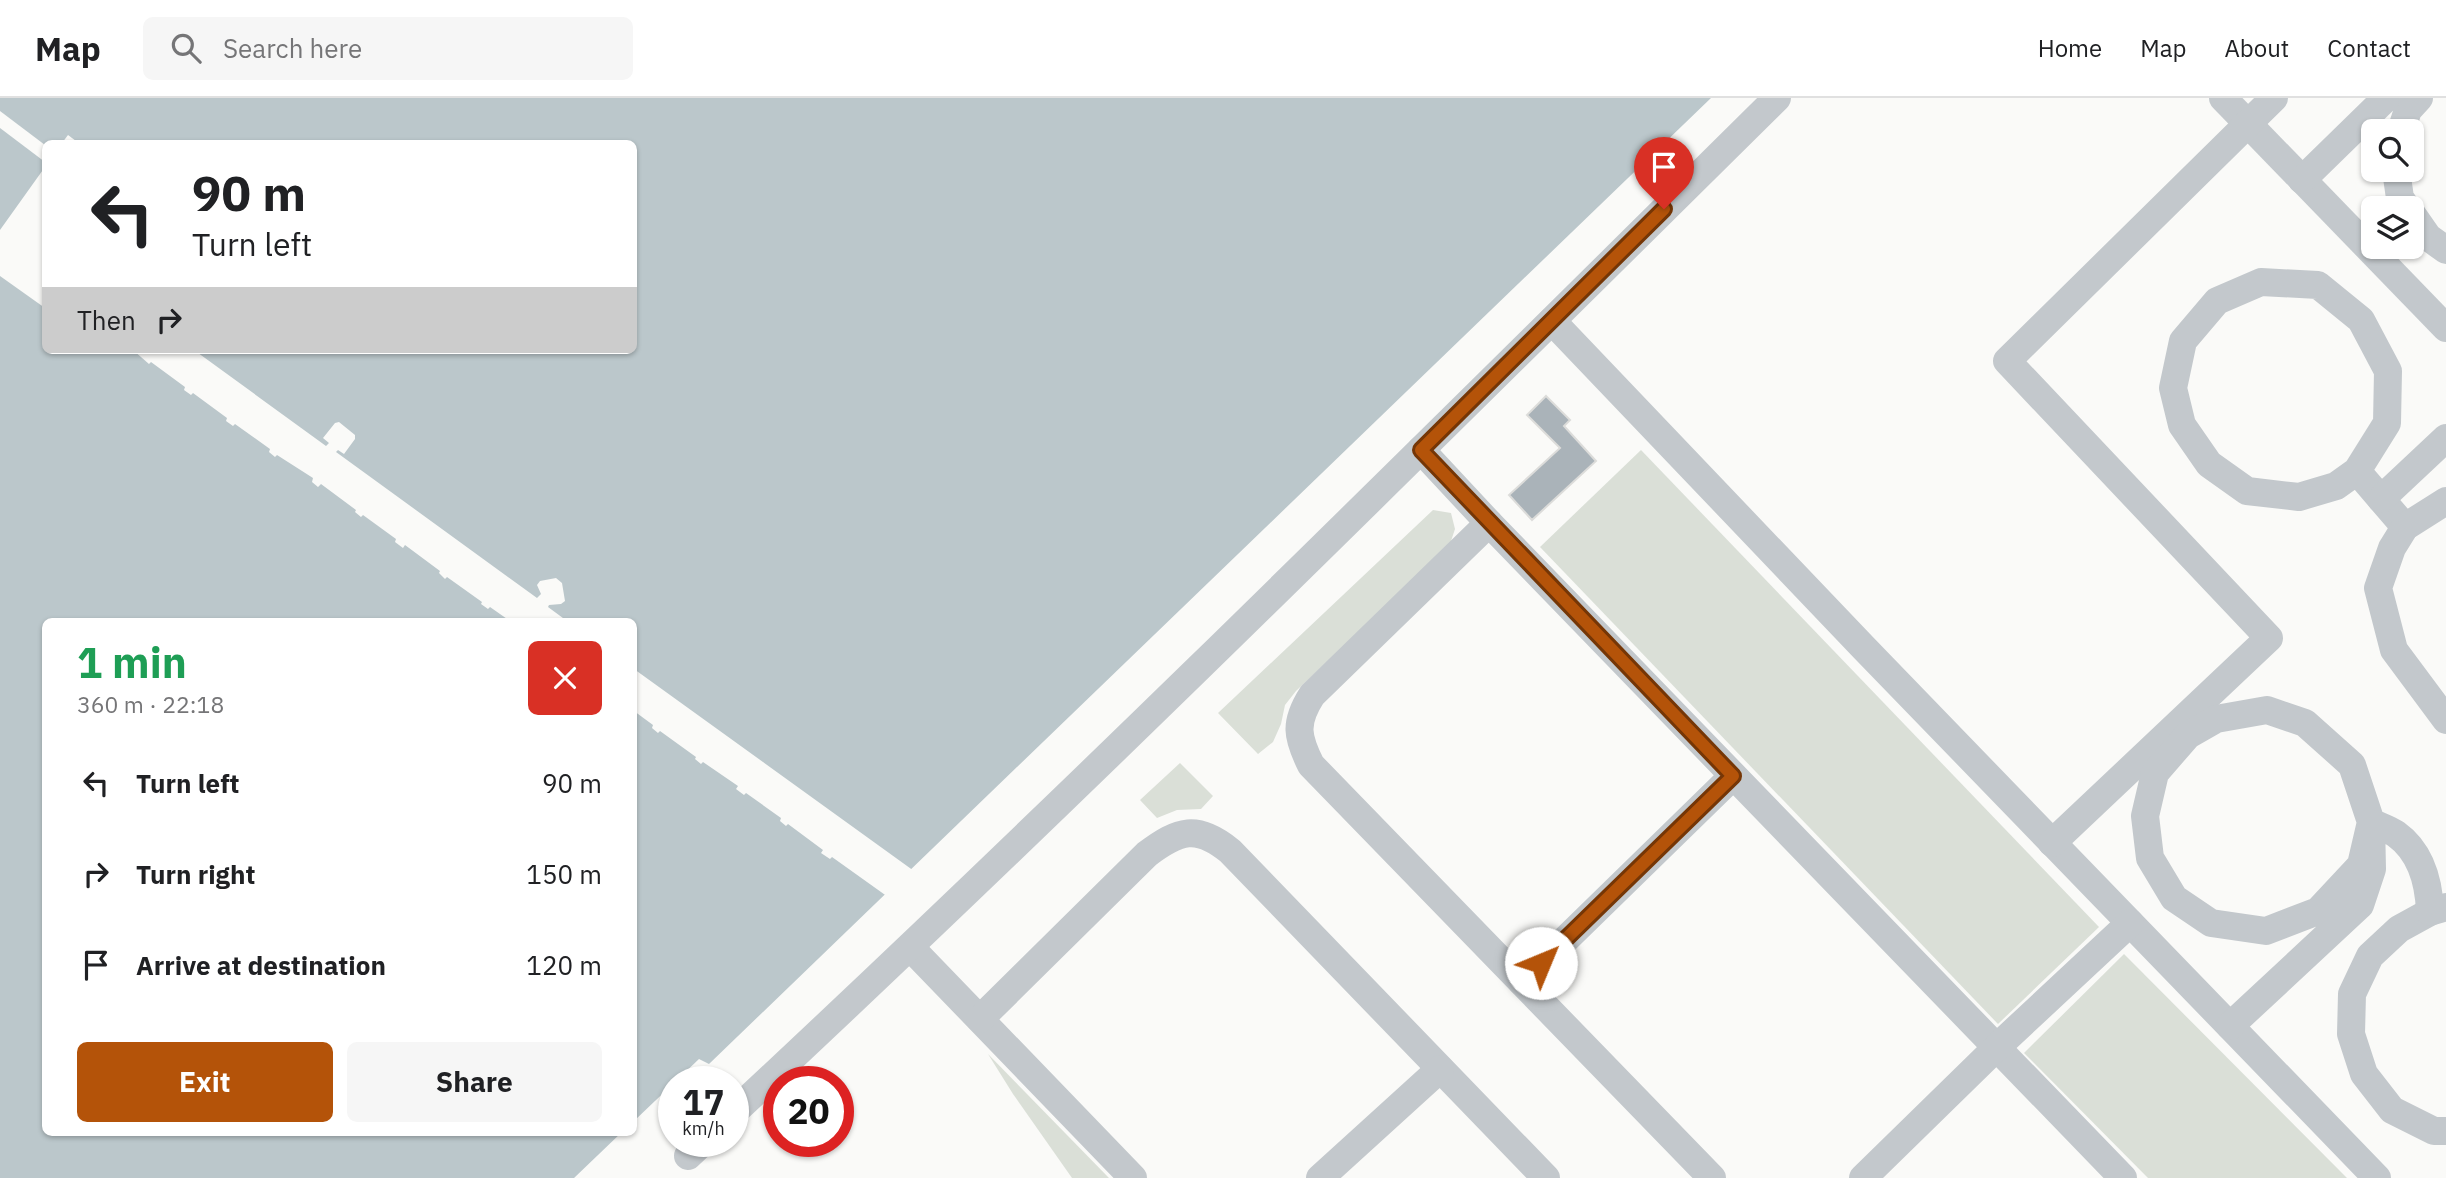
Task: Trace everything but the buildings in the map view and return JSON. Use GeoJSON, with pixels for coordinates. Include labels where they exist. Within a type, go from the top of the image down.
{"type":"FeatureCollection","features":[{"type":"Feature","properties":{"kind":"lane"},"geometry":{"type":"LineString","coordinates":[[749,1098],[911,948],[1777,98]]}},
{"type":"Feature","properties":{"kind":"lane"},"geometry":{"type":"LineString","coordinates":[[2223,98],[2446,328]]}},
{"type":"Feature","properties":{"kind":"lane"},"geometry":{"type":"LineString","coordinates":[[2052,843],[2269,638],[2007,361],[2274,98]]}},
{"type":"Feature","properties":{"kind":"lane"},"geometry":{"type":"LineString","coordinates":[[2302,180],[2386,98]]}},
{"type":"Feature","properties":{"kind":"lane"},"geometry":{"type":"LineString","coordinates":[[2405,119],[2408,110],[2419,98]]}},
{"type":"Feature","properties":{"kind":"lane"},"geometry":{"type":"LineString","coordinates":[[2424,231],[2446,250]]}},
{"type":"Feature","properties":{"kind":"lane"},"geometry":{"type":"LineString","coordinates":[[2261,282],[2319,285],[2361,320],[2388,371],[2387,423],[2357,471],[2336,486],[2299,497],[2247,491],[2209,464],[2182,425],[2173,388],[2183,341],[2217,300],[2261,282]]}},
{"type":"Feature","properties":{"kind":"lane"},"geometry":{"type":"LineString","coordinates":[[1552,321],[2377,1178]]}},
{"type":"Feature","properties":{"kind":"lane"},"geometry":{"type":"LineString","coordinates":[[2381,499],[2446,438]]}},
{"type":"Feature","properties":{"kind":"lane"},"geometry":{"type":"LineString","coordinates":[[1421,450],[2123,1178]]}},
{"type":"Feature","properties":{"kind":"lane"},"geometry":{"type":"LineString","coordinates":[[2357,471],[2404,527]]}},
{"type":"Feature","properties":{"kind":"lane"},"geometry":{"type":"LineString","coordinates":[[2440,707],[2394,650],[2378,588],[2392,548],[2404,527],[2446,501]]}},
{"type":"Feature","properties":{"kind":"lane"},"geometry":{"type":"LineString","coordinates":[[1489,523],[1312,695],[1301,712],[1298,728],[1302,747],[1311,765],[1712,1178]]}},
{"type":"Feature","properties":{"kind":"lane"},"geometry":{"type":"LineString","coordinates":[[2230,1026],[2360,905],[2372,869],[2371,822],[2352,765],[2305,723],[2267,709],[2216,719],[2188,736],[2155,773],[2145,816],[2150,858],[2174,898],[2211,923],[2266,931],[2318,911],[2361,865],[2371,822]]}},
{"type":"Feature","properties":{"kind":"lane"},"geometry":{"type":"LineString","coordinates":[[1522,982],[1733,776]]}},
{"type":"Feature","properties":{"kind":"lane"},"geometry":{"type":"LineString","coordinates":[[2371,822],[2397,834],[2420,861],[2438,909],[2399,929],[2370,956],[2353,994],[2351,1034],[2364,1074],[2392,1110],[2434,1131],[2446,1131]]}},
{"type":"Feature","properties":{"kind":"lane"},"geometry":{"type":"LineString","coordinates":[[979,1019],[1147,854],[1168,838],[1188,831],[1215,839],[1230,851],[1546,1178]]}},
{"type":"Feature","properties":{"kind":"lane"},"geometry":{"type":"LineString","coordinates":[[1863,1178],[1996,1048],[2130,923]]}},
{"type":"Feature","properties":{"kind":"lane"},"geometry":{"type":"LineString","coordinates":[[911,948],[1133,1178]]}},
{"type":"Feature","properties":{"kind":"lane"},"geometry":{"type":"LineString","coordinates":[[1320,1178],[1440,1069]]}},
{"type":"Feature","properties":{"kind":"shaded area"},"geometry":{"type":"Polygon","coordinates":[[[0,98],[1711,98],[709,1064],[699,1059],[692,1066],[658,1066],[658,1098],[637,1118],[637,618],[42,618],[42,1136],[618,1136],[574,1178],[0,1178],[0,276],[42,306],[42,354],[637,354],[637,140],[75,140],[68,135],[64,140],[42,140],[42,171],[0,230],[0,98]]]}},
{"type":"Feature","properties":{"kind":"shaded area"},"geometry":{"type":"Polygon","coordinates":[[[1641,450],[2099,927],[1998,1024],[1540,547],[1641,450]]]}},
{"type":"Feature","properties":{"kind":"shaded area"},"geometry":{"type":"Polygon","coordinates":[[[1433,510],[1451,513],[1455,529],[1449,547],[1296,691],[1285,705],[1273,742],[1258,754],[1218,713],[1433,510]]]}},
{"type":"Feature","properties":{"kind":"shaded area"},"geometry":{"type":"Polygon","coordinates":[[[1180,763],[1213,796],[1201,809],[1177,810],[1157,818],[1140,800],[1180,763]]]}},
{"type":"Feature","properties":{"kind":"shaded area"},"geometry":{"type":"Polygon","coordinates":[[[2124,954],[2347,1178],[2148,1178],[2024,1053],[2124,954]]]}},
{"type":"Feature","properties":{"kind":"shaded area"},"geometry":{"type":"Polygon","coordinates":[[[988,1054],[1109,1178],[1072,1178],[988,1054]]]}},
{"type":"Feature","properties":{"kind":"pier"},"geometry":{"type":"Polygon","coordinates":[[[0,111],[42,143],[42,160],[0,128],[0,111]]]}},
{"type":"Feature","properties":{"kind":"pier"},"geometry":{"type":"Polygon","coordinates":[[[138,354],[200,354],[326,446],[329,443],[323,438],[335,423],[339,422],[355,435],[355,439],[344,454],[338,450],[336,452],[537,598],[541,594],[537,585],[540,581],[556,578],[562,583],[565,601],[548,607],[563,618],[506,618],[490,607],[488,609],[447,577],[445,579],[440,571],[405,545],[403,548],[395,542],[396,539],[363,515],[361,517],[356,510],[321,484],[318,487],[312,482],[313,478],[277,455],[275,457],[269,452],[270,449],[235,424],[233,426],[226,421],[227,418],[193,393],[191,395],[184,390],[185,387],[151,362],[149,364],[138,354]]]}},
{"type":"Feature","properties":{"kind":"pier"},"geometry":{"type":"Polygon","coordinates":[[[637,671],[914,871],[888,897],[832,857],[830,859],[821,853],[823,850],[788,824],[786,826],[780,821],[781,818],[746,793],[744,795],[736,789],[738,786],[703,762],[701,764],[696,757],[660,731],[658,733],[652,728],[653,725],[637,713],[637,671]]]}},
{"type":"Feature","properties":{"kind":"route"},"geometry":{"type":"LineString","coordinates":[[1541,963],[1733,776],[1421,450],[1664,209]]}}]}
